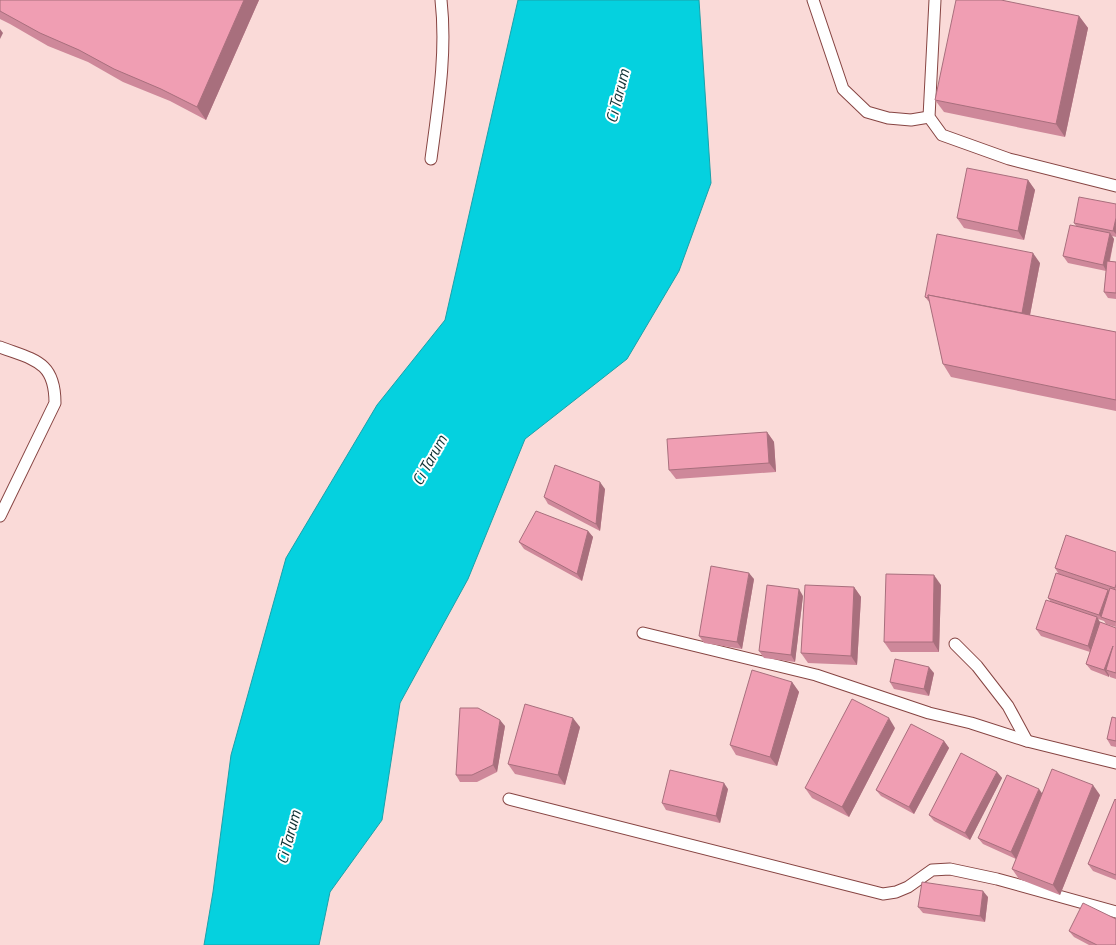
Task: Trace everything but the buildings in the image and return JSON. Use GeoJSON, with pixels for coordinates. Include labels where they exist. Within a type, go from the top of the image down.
{"type":"FeatureCollection","features":[{"type":"Feature","properties":{"kind":"lane"},"geometry":{"type":"LineString","coordinates":[[431,158],[441,86],[441,0]]}},
{"type":"Feature","properties":{"kind":"lane"},"geometry":{"type":"LineString","coordinates":[[813,0],[844,89],[867,112],[888,118],[911,120],[929,117]]}},
{"type":"Feature","properties":{"kind":"lane"},"geometry":{"type":"LineString","coordinates":[[935,0],[929,117],[942,135],[1009,159],[1116,186]]}},
{"type":"Feature","properties":{"kind":"lane"},"geometry":{"type":"LineString","coordinates":[[0,347],[40,363],[50,374],[55,388],[55,403],[0,516]]}},
{"type":"Feature","properties":{"kind":"lane"},"geometry":{"type":"LineString","coordinates":[[642,634],[816,675],[929,713],[971,723],[1027,741],[1116,762]]}},
{"type":"Feature","properties":{"kind":"lane"},"geometry":{"type":"LineString","coordinates":[[955,644],[977,666],[1008,706],[1027,741]]}},
{"type":"Feature","properties":{"kind":"lane"},"geometry":{"type":"LineString","coordinates":[[509,799],[883,894],[896,892],[908,887],[932,870],[950,869],[996,879],[1116,912]]}},
{"type":"Feature","properties":{"kind":"water","name":"Ci Tarum"},"geometry":{"type":"Polygon","coordinates":[[[518,0],[699,0],[711,183],[679,271],[627,359],[525,439],[468,579],[400,703],[382,820],[330,892],[319,945],[204,945],[231,755],[286,558],[377,405],[445,320],[518,0]]]}}]}
